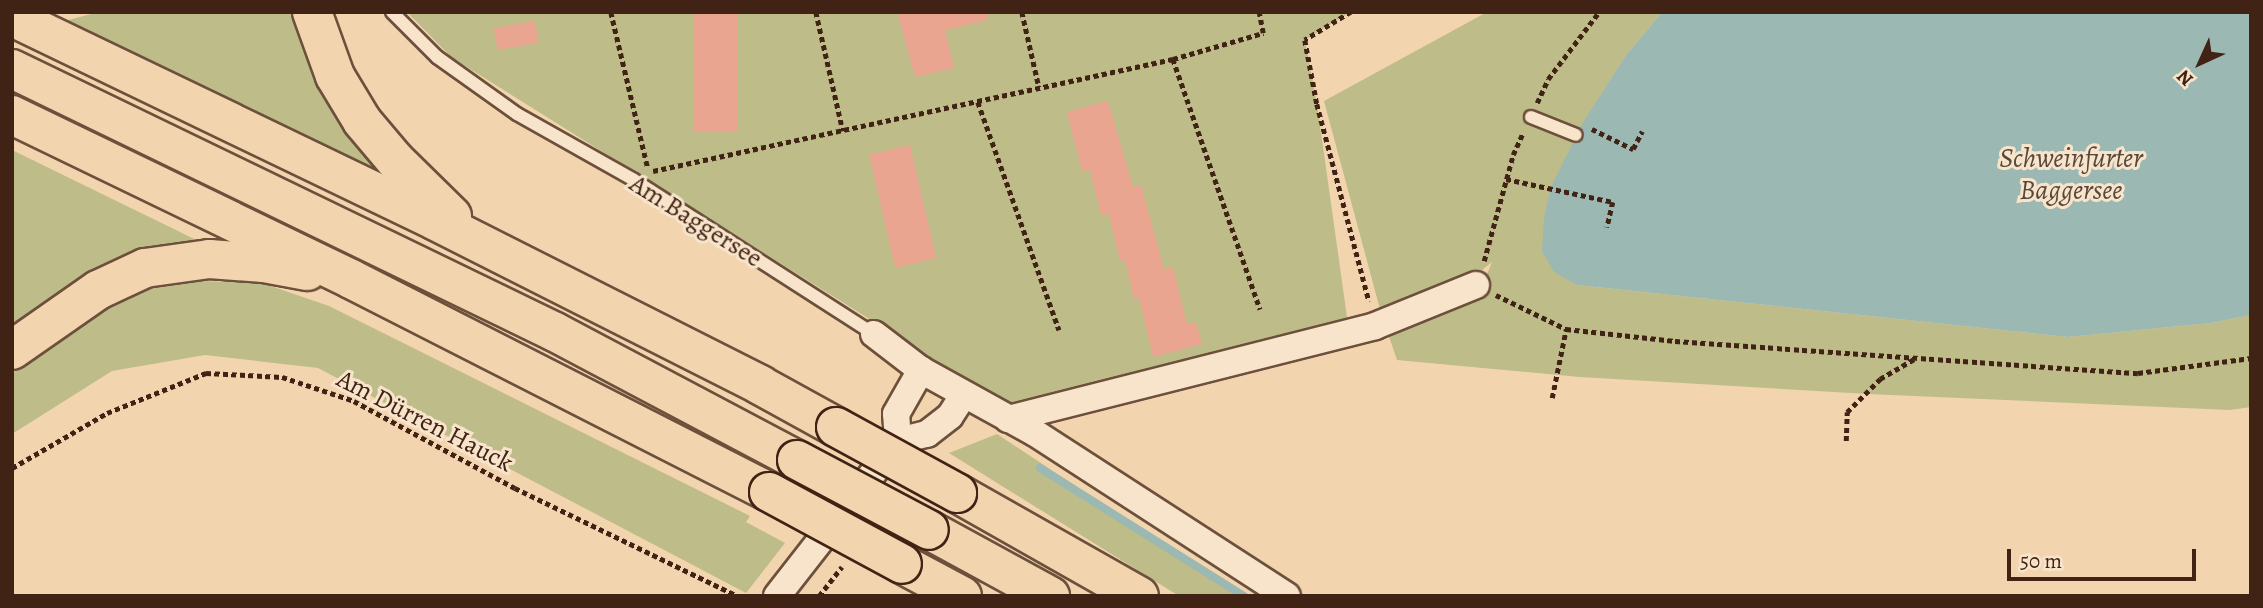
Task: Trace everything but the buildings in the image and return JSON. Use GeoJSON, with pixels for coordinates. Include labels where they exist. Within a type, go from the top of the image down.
{"type":"FeatureCollection","features":[{"type":"Feature","properties":{"kind":"highway"},"geometry":{"type":"LineString","coordinates":[[312,12],[335,76],[362,121],[430,196],[490,251]]}},
{"type":"Feature","properties":{"kind":"highway"},"geometry":{"type":"LineString","coordinates":[[12,17],[436,221],[490,251],[760,385],[1139,596]]}},
{"type":"Feature","properties":{"kind":"highway"},"geometry":{"type":"LineString","coordinates":[[12,69],[555,332],[1050,596]]}},
{"type":"Feature","properties":{"kind":"highway"},"geometry":{"type":"LineString","coordinates":[[12,115],[351,279],[769,492],[962,596]]}},
{"type":"Feature","properties":{"kind":"highway"},"geometry":{"type":"LineString","coordinates":[[12,350],[98,290],[145,268],[209,259],[264,263],[351,279]]}},
{"type":"Feature","properties":{"kind":"street"},"geometry":{"type":"LineString","coordinates":[[1008,419],[1375,326],[1476,285]]}},
{"type":"Feature","properties":{"kind":"street","name":"Am Baggersee"},"geometry":{"type":"LineString","coordinates":[[874,334],[921,370],[963,396],[1035,433],[1287,596]]}},
{"type":"Feature","properties":{"kind":"street"},"geometry":{"type":"LineString","coordinates":[[898,441],[896,414],[921,370]]}},
{"type":"Feature","properties":{"kind":"street"},"geometry":{"type":"LineString","coordinates":[[777,596],[898,441],[928,434],[950,416],[963,396]]}},
{"type":"Feature","properties":{"kind":"lane","name":"Am Baggersee"},"geometry":{"type":"LineString","coordinates":[[392,12],[409,32],[473,85],[559,139],[634,180],[874,334]]}},
{"type":"Feature","properties":{"kind":"lane"},"geometry":{"type":"LineString","coordinates":[[1531,117],[1579,129]]}},
{"type":"Feature","properties":{"kind":"path"},"geometry":{"type":"LineString","coordinates":[[611,12],[649,172]]}},
{"type":"Feature","properties":{"kind":"path"},"geometry":{"type":"LineString","coordinates":[[816,12],[843,131]]}},
{"type":"Feature","properties":{"kind":"path"},"geometry":{"type":"LineString","coordinates":[[1022,12],[1039,87]]}},
{"type":"Feature","properties":{"kind":"path"},"geometry":{"type":"LineString","coordinates":[[634,180],[649,172],[1172,59],[1263,33],[1259,12]]}},
{"type":"Feature","properties":{"kind":"path"},"geometry":{"type":"LineString","coordinates":[[1351,12],[1305,40],[1317,104],[1375,326]]}},
{"type":"Feature","properties":{"kind":"path"},"geometry":{"type":"LineString","coordinates":[[1599,12],[1548,79],[1513,155],[1476,285],[1566,329],[1675,341],[2138,373],[2251,358]]}},
{"type":"Feature","properties":{"kind":"path"},"geometry":{"type":"LineString","coordinates":[[1172,59],[1260,309]]}},
{"type":"Feature","properties":{"kind":"path"},"geometry":{"type":"LineString","coordinates":[[978,102],[1059,330]]}},
{"type":"Feature","properties":{"kind":"path"},"geometry":{"type":"LineString","coordinates":[[1579,129],[1633,149],[1642,131]]}},
{"type":"Feature","properties":{"kind":"path"},"geometry":{"type":"LineString","coordinates":[[1506,179],[1613,202],[1607,227]]}},
{"type":"Feature","properties":{"kind":"path"},"geometry":{"type":"LineString","coordinates":[[1552,398],[1566,329]]}},
{"type":"Feature","properties":{"kind":"path"},"geometry":{"type":"LineString","coordinates":[[1846,441],[1847,412],[1880,379],[1916,358]]}},
{"type":"Feature","properties":{"kind":"path","name":"Am Dürren Hauck"},"geometry":{"type":"LineString","coordinates":[[12,467],[107,413],[206,373],[282,377],[354,401],[515,488],[737,596]]}},
{"type":"Feature","properties":{"kind":"shaded area"},"geometry":{"type":"Polygon","coordinates":[[[99,12],[297,12],[399,190],[67,28],[68,20],[99,12]]]}},
{"type":"Feature","properties":{"kind":"shaded area"},"geometry":{"type":"Polygon","coordinates":[[[407,12],[1351,12],[1305,40],[1317,104],[1347,317],[1332,333],[1013,409],[451,57],[407,12]]]}},
{"type":"Feature","properties":{"kind":"shaded area"},"geometry":{"type":"Polygon","coordinates":[[[1487,12],[1662,12],[1626,55],[1576,135],[1577,285],[2068,337],[2211,323],[2251,315],[2251,407],[2230,410],[1868,394],[1580,377],[1397,360],[1384,322],[1477,298],[1492,262],[1461,287],[1381,313],[1324,101],[1487,12]]]}},
{"type":"Feature","properties":{"kind":"shaded area"},"geometry":{"type":"Polygon","coordinates":[[[12,150],[223,253],[12,341],[12,150]]]}},
{"type":"Feature","properties":{"kind":"shaded area"},"geometry":{"type":"Polygon","coordinates":[[[200,281],[262,283],[329,306],[750,516],[746,522],[785,543],[746,593],[318,368],[205,355],[112,371],[12,434],[12,374],[24,364],[87,319],[150,289],[200,281]]]}},
{"type":"Feature","properties":{"kind":"shaded area"},"geometry":{"type":"Polygon","coordinates":[[[997,434],[1241,596],[1179,596],[949,453],[997,434]]]}},
{"type":"Feature","properties":{"kind":"water","name":"Schweinfurter Baggersee"},"geometry":{"type":"Polygon","coordinates":[[[1662,12],[2251,12],[2251,315],[2211,323],[2068,337],[1577,285],[1554,272],[1542,251],[1544,218],[1551,187],[1582,124],[1626,55],[1662,12]]]}},
{"type":"Feature","properties":{"kind":"waterway"},"geometry":{"type":"LineString","coordinates":[[1040,468],[1244,596]]}}]}
